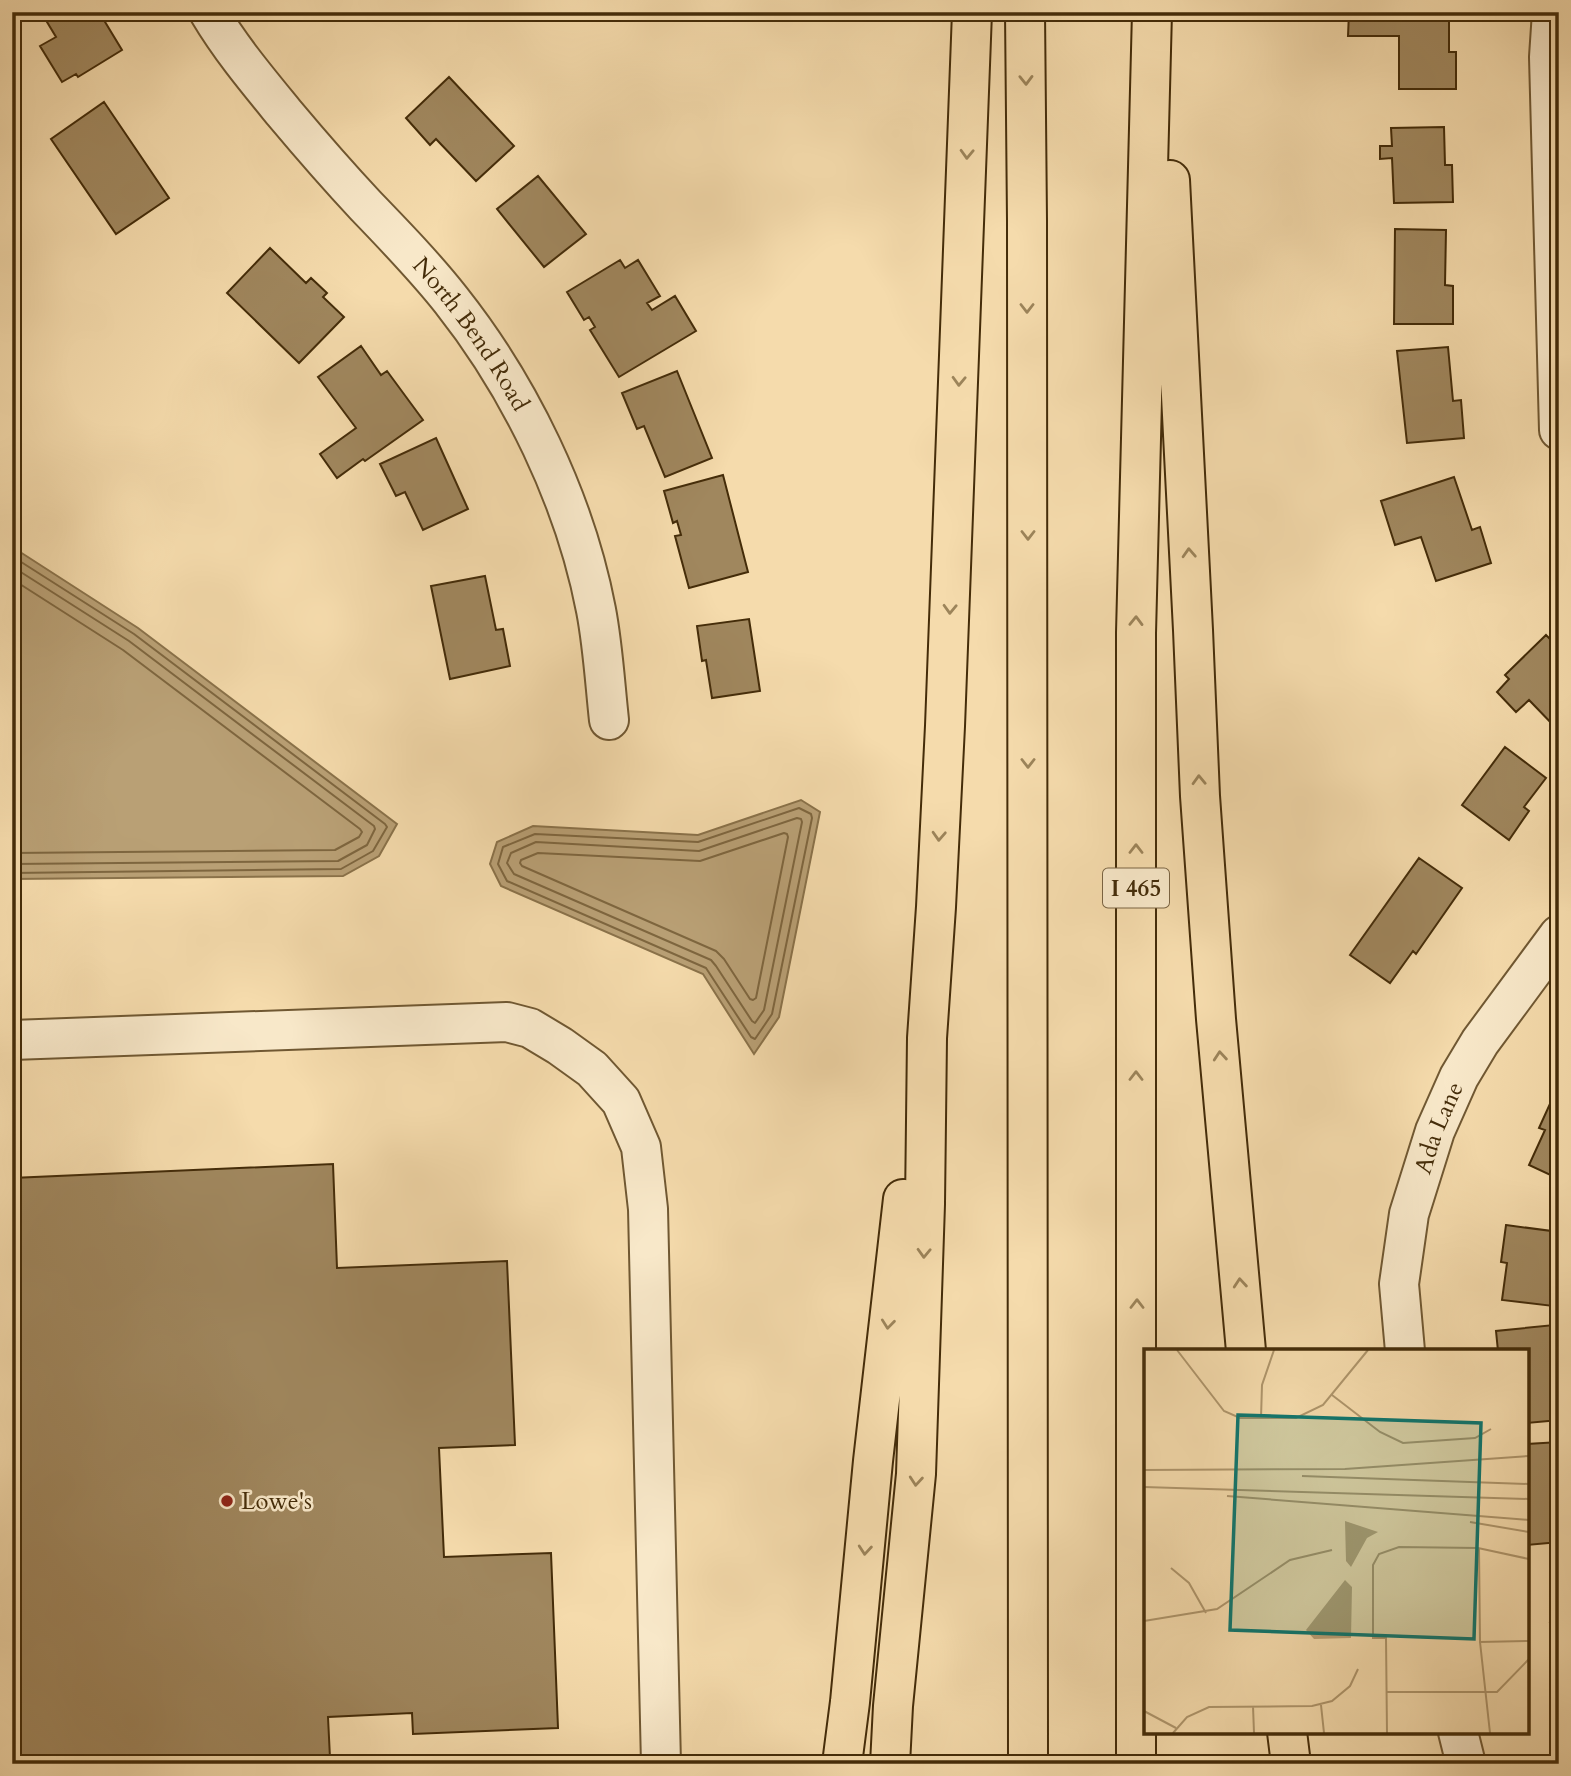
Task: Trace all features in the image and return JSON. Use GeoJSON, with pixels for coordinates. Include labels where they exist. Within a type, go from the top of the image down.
{"type":"FeatureCollection","features":[{"type":"Feature","properties":{"kind":"highway"},"geometry":{"type":"LineString","coordinates":[[891,1764],[893,1706],[916,1474],[928,1038],[945,726],[972,12]]}},
{"type":"Feature","properties":{"kind":"highway"},"geometry":{"type":"LineString","coordinates":[[1025,12],[1028,1764]]}},
{"type":"Feature","properties":{"kind":"highway","name":"I 465"},"geometry":{"type":"LineString","coordinates":[[1136,1764],[1136,633],[1152,12]]}},
{"type":"Feature","properties":{"kind":"highway"},"geometry":{"type":"LineString","coordinates":[[1162,12],[1200,796],[1216,1019],[1246,1349]]}},
{"type":"Feature","properties":{"kind":"highway"},"geometry":{"type":"LineString","coordinates":[[842,1764],[902,1204],[928,1038]]}},
{"type":"Feature","properties":{"kind":"highway"},"geometry":{"type":"LineString","coordinates":[[1287,1734],[1291,1764]]}},
{"type":"Feature","properties":{"kind":"street","name":"North Bend Road"},"geometry":{"type":"LineString","coordinates":[[209,12],[243,64],[324,160],[451,299],[491,355],[527,415],[569,510],[584,560],[596,610],[609,720]]}},
{"type":"Feature","properties":{"kind":"street"},"geometry":{"type":"LineString","coordinates":[[1552,12],[1549,57],[1555,167],[1559,430]]}},
{"type":"Feature","properties":{"kind":"street","name":"Ada Lane"},"geometry":{"type":"LineString","coordinates":[[1405,1349],[1399,1284],[1409,1214],[1435,1131],[1459,1077],[1480,1042],[1559,935]]}},
{"type":"Feature","properties":{"kind":"street"},"geometry":{"type":"LineString","coordinates":[[12,1040],[507,1022],[530,1028],[560,1046],[592,1069],[614,1093],[621,1101],[641,1147],[648,1209],[661,1764]]}},
{"type":"Feature","properties":{"kind":"street"},"geometry":{"type":"LineString","coordinates":[[1458,1734],[1466,1764]]}},
{"type":"Feature","properties":{"kind":"water"},"geometry":{"type":"Polygon","coordinates":[[[17,550],[138,628],[397,824],[379,856],[343,876],[12,879],[12,555],[17,550]]]}},
{"type":"Feature","properties":{"kind":"water"},"geometry":{"type":"Polygon","coordinates":[[[801,800],[820,812],[779,1017],[754,1054],[703,974],[501,886],[490,864],[497,842],[533,826],[698,835],[801,800]]]}},
{"type":"Feature","properties":{"kind":"building"},"geometry":{"type":"Polygon","coordinates":[[[41,12],[99,12],[122,50],[78,77],[76,74],[62,82],[40,46],[56,37],[41,12]]]}},
{"type":"Feature","properties":{"kind":"building"},"geometry":{"type":"Polygon","coordinates":[[[1349,12],[1449,12],[1449,52],[1456,52],[1456,89],[1399,89],[1399,36],[1348,36],[1349,12]]]}},
{"type":"Feature","properties":{"kind":"building"},"geometry":{"type":"Polygon","coordinates":[[[449,77],[514,146],[476,181],[436,139],[430,145],[406,118],[449,77]]]}},
{"type":"Feature","properties":{"kind":"building"},"geometry":{"type":"Polygon","coordinates":[[[104,102],[169,198],[116,234],[51,139],[104,102]]]}},
{"type":"Feature","properties":{"kind":"building"},"geometry":{"type":"Polygon","coordinates":[[[1444,127],[1445,165],[1452,165],[1453,202],[1394,203],[1392,158],[1380,159],[1380,146],[1392,146],[1391,128],[1444,127]]]}},
{"type":"Feature","properties":{"kind":"building"},"geometry":{"type":"Polygon","coordinates":[[[538,176],[586,234],[544,267],[497,209],[538,176]]]}},
{"type":"Feature","properties":{"kind":"building"},"geometry":{"type":"Polygon","coordinates":[[[1395,229],[1446,230],[1445,285],[1453,286],[1453,324],[1394,324],[1395,229]]]}},
{"type":"Feature","properties":{"kind":"building"},"geometry":{"type":"Polygon","coordinates":[[[270,248],[306,283],[311,278],[327,293],[323,297],[344,317],[299,363],[227,293],[270,248]]]}},
{"type":"Feature","properties":{"kind":"building"},"geometry":{"type":"Polygon","coordinates":[[[620,260],[625,268],[638,260],[660,296],[647,303],[652,310],[675,296],[696,331],[619,377],[590,330],[595,327],[589,317],[584,320],[567,292],[620,260]]]}},
{"type":"Feature","properties":{"kind":"building"},"geometry":{"type":"Polygon","coordinates":[[[361,346],[381,375],[387,371],[423,420],[337,478],[320,454],[356,428],[318,377],[361,346]]]}},
{"type":"Feature","properties":{"kind":"building"},"geometry":{"type":"Polygon","coordinates":[[[1448,347],[1453,401],[1461,400],[1464,438],[1407,443],[1397,351],[1448,347]]]}},
{"type":"Feature","properties":{"kind":"building"},"geometry":{"type":"Polygon","coordinates":[[[677,371],[712,458],[665,477],[644,426],[637,429],[622,393],[677,371]]]}},
{"type":"Feature","properties":{"kind":"building"},"geometry":{"type":"Polygon","coordinates":[[[436,438],[468,509],[423,530],[405,492],[396,496],[380,464],[436,438]]]}},
{"type":"Feature","properties":{"kind":"building"},"geometry":{"type":"Polygon","coordinates":[[[723,475],[748,572],[689,588],[675,536],[681,535],[677,521],[673,523],[664,491],[723,475]]]}},
{"type":"Feature","properties":{"kind":"building"},"geometry":{"type":"Polygon","coordinates":[[[1454,477],[1472,530],[1480,527],[1491,563],[1436,581],[1421,537],[1395,545],[1381,501],[1454,477]]]}},
{"type":"Feature","properties":{"kind":"building"},"geometry":{"type":"Polygon","coordinates":[[[485,576],[496,630],[503,629],[510,666],[450,679],[431,586],[485,576]]]}},
{"type":"Feature","properties":{"kind":"building"},"geometry":{"type":"Polygon","coordinates":[[[749,619],[760,691],[712,698],[706,660],[702,661],[697,626],[749,619]]]}},
{"type":"Feature","properties":{"kind":"building"},"geometry":{"type":"Polygon","coordinates":[[[1546,635],[1559,648],[1557,729],[1529,700],[1516,712],[1497,692],[1509,679],[1505,675],[1546,635]]]}},
{"type":"Feature","properties":{"kind":"building"},"geometry":{"type":"Polygon","coordinates":[[[1505,747],[1546,778],[1524,807],[1529,811],[1509,840],[1462,805],[1505,747]]]}},
{"type":"Feature","properties":{"kind":"building"},"geometry":{"type":"Polygon","coordinates":[[[1419,858],[1462,888],[1416,954],[1413,951],[1390,983],[1350,955],[1419,858]]]}},
{"type":"Feature","properties":{"kind":"building"},"geometry":{"type":"Polygon","coordinates":[[[1554,1095],[1559,1097],[1559,1179],[1529,1165],[1545,1130],[1539,1128],[1554,1095]]]}},
{"type":"Feature","properties":{"kind":"building","name":"Lowe's"},"geometry":{"type":"Polygon","coordinates":[[[333,1164],[337,1268],[507,1261],[515,1445],[439,1448],[444,1557],[551,1553],[558,1728],[413,1734],[412,1713],[328,1717],[330,1758],[180,1764],[12,1764],[12,1178],[333,1164]]]}},
{"type":"Feature","properties":{"kind":"building"},"geometry":{"type":"Polygon","coordinates":[[[1506,1225],[1559,1232],[1559,1264],[1553,1306],[1502,1300],[1507,1263],[1501,1262],[1506,1225]]]}},
{"type":"Feature","properties":{"kind":"building"},"geometry":{"type":"Polygon","coordinates":[[[1554,1325],[1559,1369],[1559,1420],[1529,1423],[1529,1349],[1498,1349],[1496,1331],[1554,1325]]]}},
{"type":"Feature","properties":{"kind":"building"},"geometry":{"type":"Polygon","coordinates":[[[1559,1442],[1559,1542],[1529,1545],[1529,1444],[1559,1442]]]}},
{"type":"Feature","properties":{"kind":"building"},"geometry":{"type":"Polygon","coordinates":[[[1559,1621],[1559,1657],[1550,1623],[1559,1621]]]}},
{"type":"Feature","properties":{"kind":"place","name":"Lowe's"},"geometry":{"type":"Point","coordinates":[227,1501]}}]}
